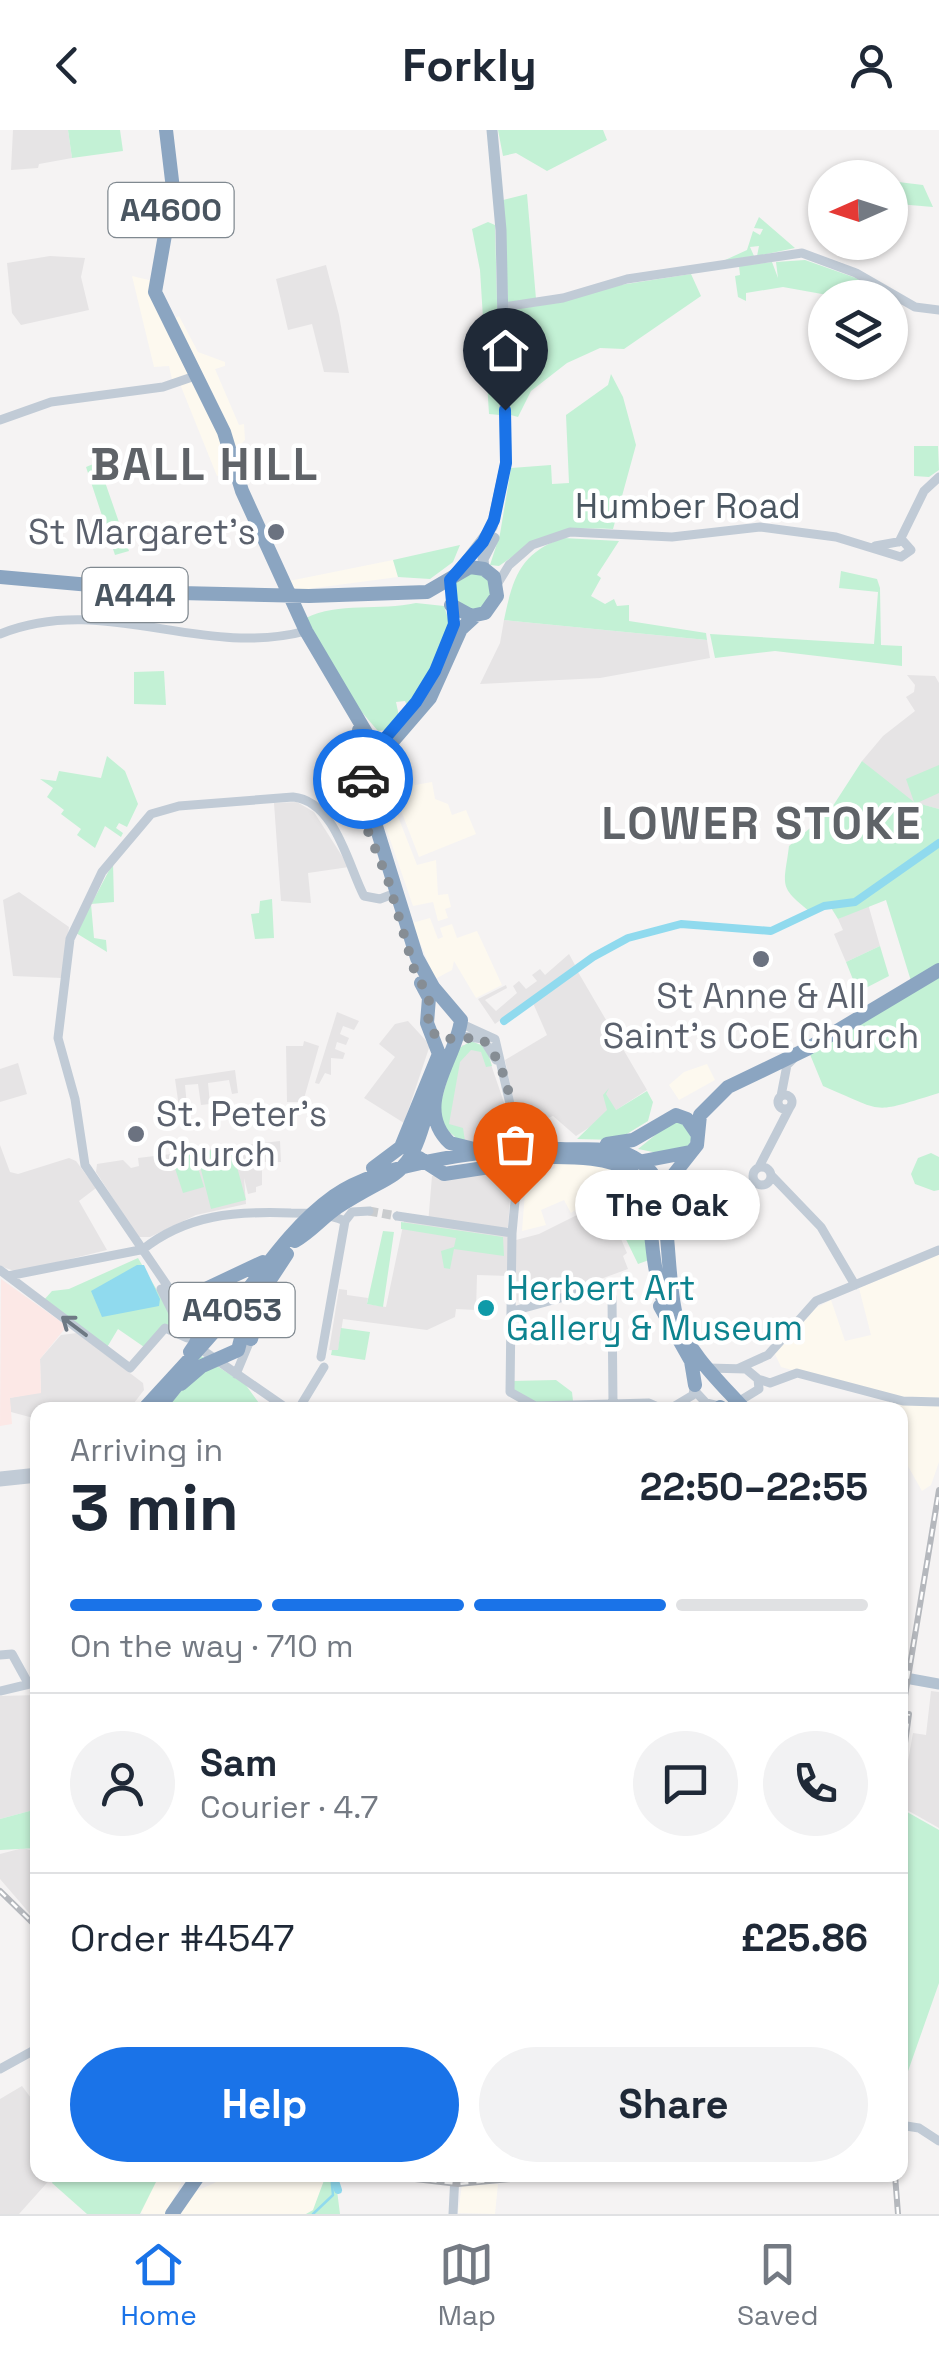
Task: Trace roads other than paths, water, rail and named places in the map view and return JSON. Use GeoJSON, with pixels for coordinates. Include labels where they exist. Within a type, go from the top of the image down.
{"type":"FeatureCollection","features":[{"type":"Feature","properties":{"kind":"highway","name":"A4600"},"geometry":{"type":"LineString","coordinates":[[166,130],[174,189],[153,287],[223,430],[242,491],[306,631],[374,756]]}},
{"type":"Feature","properties":{"kind":"highway"},"geometry":{"type":"LineString","coordinates":[[197,1297],[288,1245],[347,1201],[382,1185],[404,1169],[416,1150],[457,1032],[459,1013],[447,1005],[417,958],[367,802],[374,756],[415,709],[450,634],[448,585],[454,574],[470,567],[485,570],[498,586],[490,609],[460,629],[434,693],[415,709],[390,732],[374,756],[360,795]]}},
{"type":"Feature","properties":{"kind":"highway","name":"A444"},"geometry":{"type":"LineString","coordinates":[[309,598],[433,590],[454,574]]}},
{"type":"Feature","properties":{"kind":"highway","name":"A444"},"geometry":{"type":"LineString","coordinates":[[0,580],[180,594],[451,604]]}},
{"type":"Feature","properties":{"kind":"highway"},"geometry":{"type":"LineString","coordinates":[[451,604],[474,617]]}},
{"type":"Feature","properties":{"kind":"highway","name":"A4600"},"geometry":{"type":"LineString","coordinates":[[349,706],[374,756]]}},
{"type":"Feature","properties":{"kind":"highway","name":"A4600"},"geometry":{"type":"LineString","coordinates":[[349,706],[373,732],[390,732]]}},
{"type":"Feature","properties":{"kind":"highway","name":"A4600"},"geometry":{"type":"LineString","coordinates":[[359,730],[363,819],[392,894],[410,960],[429,998],[428,1028],[436,1037]]}},
{"type":"Feature","properties":{"kind":"highway"},"geometry":{"type":"LineString","coordinates":[[385,857],[392,894]]}},
{"type":"Feature","properties":{"kind":"highway"},"geometry":{"type":"LineString","coordinates":[[667,1266],[671,1178],[693,1151],[699,1118],[707,1106],[738,1080],[813,1045],[939,970]]}},
{"type":"Feature","properties":{"kind":"highway"},"geometry":{"type":"LineString","coordinates":[[430,1013],[447,1005]]}},
{"type":"Feature","properties":{"kind":"highway"},"geometry":{"type":"LineString","coordinates":[[306,1218],[311,1208],[345,1182],[388,1160],[407,1144],[418,1104],[439,1054],[436,1037],[457,1032]]}},
{"type":"Feature","properties":{"kind":"highway"},"geometry":{"type":"LineString","coordinates":[[440,1078],[435,1102],[441,1133],[456,1146],[543,1152],[619,1150],[732,1077],[813,1045]]}},
{"type":"Feature","properties":{"kind":"highway"},"geometry":{"type":"LineString","coordinates":[[676,1115],[687,1119],[698,1135]]}},
{"type":"Feature","properties":{"kind":"highway"},"geometry":{"type":"LineString","coordinates":[[407,1144],[423,1164],[444,1174],[543,1152]]}},
{"type":"Feature","properties":{"kind":"highway"},"geometry":{"type":"LineString","coordinates":[[619,1150],[632,1161],[654,1195],[656,1243]]}},
{"type":"Feature","properties":{"kind":"highway","name":"A4053"},"geometry":{"type":"LineString","coordinates":[[619,1150],[647,1194],[656,1243],[658,1285],[684,1346],[735,1402]]}},
{"type":"Feature","properties":{"kind":"highway","name":"A4053"},"geometry":{"type":"LineString","coordinates":[[152,1402],[179,1377],[272,1266],[306,1218],[353,1184],[398,1166],[543,1152],[579,1156],[619,1150],[632,1156],[656,1179],[663,1205],[672,1297],[685,1337],[720,1386]]}},
{"type":"Feature","properties":{"kind":"highway"},"geometry":{"type":"LineString","coordinates":[[632,1161],[693,1151]]}},
{"type":"Feature","properties":{"kind":"highway","name":"A4053"},"geometry":{"type":"LineString","coordinates":[[162,1402],[288,1245],[340,1198],[384,1176],[442,1164],[543,1152]]}},
{"type":"Feature","properties":{"kind":"highway"},"geometry":{"type":"LineString","coordinates":[[179,1377],[234,1353],[247,1339],[262,1297],[288,1245]]}},
{"type":"Feature","properties":{"kind":"highway"},"geometry":{"type":"LineString","coordinates":[[658,1285],[665,1319],[690,1361],[697,1382]]}},
{"type":"Feature","properties":{"kind":"highway"},"geometry":{"type":"LineString","coordinates":[[197,1297],[236,1294],[246,1312],[247,1339]]}},
{"type":"Feature","properties":{"kind":"highway"},"geometry":{"type":"LineString","coordinates":[[179,1377],[196,1346],[197,1297]]}},
{"type":"Feature","properties":{"kind":"highway"},"geometry":{"type":"LineString","coordinates":[[672,1297],[700,1349],[725,1368]]}},
{"type":"Feature","properties":{"kind":"highway"},"geometry":{"type":"LineString","coordinates":[[172,2214],[200,2182]]}},
{"type":"Feature","properties":{"kind":"main road"},"geometry":{"type":"LineString","coordinates":[[485,570],[482,559],[500,518],[506,456],[503,308],[492,130]]}},
{"type":"Feature","properties":{"kind":"main road"},"geometry":{"type":"LineString","coordinates":[[454,574],[483,542],[500,494]]}},
{"type":"Feature","properties":{"kind":"street"},"geometry":{"type":"LineString","coordinates":[[503,308],[563,298],[592,286],[806,254],[856,273],[915,307],[939,310]]}},
{"type":"Feature","properties":{"kind":"street"},"geometry":{"type":"LineString","coordinates":[[0,420],[51,402],[163,387],[195,376]]}},
{"type":"Feature","properties":{"kind":"street","name":"Humber Road"},"geometry":{"type":"LineString","coordinates":[[498,586],[509,565],[546,537],[578,531],[672,537],[760,527],[876,546],[900,546],[924,491],[939,477]]}},
{"type":"Feature","properties":{"kind":"street","name":"Humber Road"},"geometry":{"type":"LineString","coordinates":[[485,570],[509,565]]}},
{"type":"Feature","properties":{"kind":"street"},"geometry":{"type":"LineString","coordinates":[[2,629],[84,618],[132,621],[198,637],[306,631]]}},
{"type":"Feature","properties":{"kind":"street"},"geometry":{"type":"LineString","coordinates":[[197,1297],[175,1298],[163,1285],[88,1170],[58,1038],[73,930],[102,872],[127,838],[148,816],[170,807],[293,797],[310,802],[352,860],[364,896],[372,900],[392,894]]}},
{"type":"Feature","properties":{"kind":"street"},"geometry":{"type":"LineString","coordinates":[[457,1032],[483,1039],[498,1062],[520,1145],[512,1233],[512,1395],[527,1402]]}},
{"type":"Feature","properties":{"kind":"street"},"geometry":{"type":"LineString","coordinates":[[770,1177],[754,1180],[784,1121],[790,1061],[813,1045]]}},
{"type":"Feature","properties":{"kind":"street"},"geometry":{"type":"LineString","coordinates":[[766,1068],[778,1070],[785,1095]]}},
{"type":"Feature","properties":{"kind":"street"},"geometry":{"type":"LineString","coordinates":[[770,1177],[771,1150]]}},
{"type":"Feature","properties":{"kind":"street"},"geometry":{"type":"LineString","coordinates":[[759,1167],[818,1222],[855,1285]]}},
{"type":"Feature","properties":{"kind":"street"},"geometry":{"type":"LineString","coordinates":[[18,1280],[98,1256],[142,1250],[184,1226],[234,1211],[314,1212],[345,1221]]}},
{"type":"Feature","properties":{"kind":"street"},"geometry":{"type":"LineString","coordinates":[[304,1402],[315,1386],[323,1362],[345,1221],[352,1212],[369,1211]]}},
{"type":"Feature","properties":{"kind":"street"},"geometry":{"type":"LineString","coordinates":[[397,1216],[512,1233]]}},
{"type":"Feature","properties":{"kind":"street"},"geometry":{"type":"LineString","coordinates":[[142,1250],[187,1338]]}},
{"type":"Feature","properties":{"kind":"street"},"geometry":{"type":"LineString","coordinates":[[740,1402],[756,1376],[759,1361],[816,1301],[939,1250]]}},
{"type":"Feature","properties":{"kind":"street"},"geometry":{"type":"LineString","coordinates":[[4,1273],[130,1368],[166,1328],[187,1338],[277,1402]]}},
{"type":"Feature","properties":{"kind":"street"},"geometry":{"type":"LineString","coordinates":[[512,1311],[602,1285],[612,1298],[613,1402]]}},
{"type":"Feature","properties":{"kind":"street"},"geometry":{"type":"LineString","coordinates":[[179,1325],[180,1308],[197,1297]]}},
{"type":"Feature","properties":{"kind":"street"},"geometry":{"type":"LineString","coordinates":[[236,1374],[247,1339]]}},
{"type":"Feature","properties":{"kind":"street"},"geometry":{"type":"LineString","coordinates":[[676,1402],[697,1382],[725,1368],[759,1361]]}},
{"type":"Feature","properties":{"kind":"street"},"geometry":{"type":"LineString","coordinates":[[725,1368],[756,1376],[768,1384],[803,1374],[903,1402],[939,1402]]}},
{"type":"Feature","properties":{"kind":"street"},"geometry":{"type":"LineString","coordinates":[[743,1402],[781,1378]]}},
{"type":"Feature","properties":{"kind":"street"},"geometry":{"type":"LineString","coordinates":[[697,1382],[733,1402]]}},
{"type":"Feature","properties":{"kind":"street"},"geometry":{"type":"LineString","coordinates":[[0,1479],[30,1476]]}},
{"type":"Feature","properties":{"kind":"street"},"geometry":{"type":"LineString","coordinates":[[5,1653],[30,1680]]}},
{"type":"Feature","properties":{"kind":"street"},"geometry":{"type":"LineString","coordinates":[[4,1690],[30,1686]]}},
{"type":"Feature","properties":{"kind":"street"},"geometry":{"type":"LineString","coordinates":[[0,2069],[30,2052]]}},
{"type":"Feature","properties":{"kind":"street"},"geometry":{"type":"LineString","coordinates":[[908,2126],[939,2140]]}},
{"type":"Feature","properties":{"kind":"street"},"geometry":{"type":"LineString","coordinates":[[451,2214],[452,2182]]}},
{"type":"Feature","properties":{"kind":"water"},"geometry":{"type":"Polygon","coordinates":[[[137,1265],[144,1265],[160,1299],[159,1306],[102,1317],[91,1291],[137,1265]]]}},
{"type":"Feature","properties":{"kind":"waterway"},"geometry":{"type":"LineString","coordinates":[[504,1021],[593,957],[628,938],[681,924],[771,931],[824,906],[855,902],[939,843]]}},
{"type":"Feature","properties":{"kind":"waterway"},"geometry":{"type":"LineString","coordinates":[[313,2214],[333,2195],[332,2182]]}},
{"type":"Feature","properties":{"kind":"waterway"},"geometry":{"type":"LineString","coordinates":[[335,2182],[338,2190]]}},
{"type":"Feature","properties":{"kind":"tunnel"},"geometry":{"type":"LineString","coordinates":[[369,1211],[397,1216]]}},
{"type":"Feature","properties":{"kind":"railway"},"geometry":{"type":"LineString","coordinates":[[908,1678],[939,1490]]}},
{"type":"Feature","properties":{"kind":"railway"},"geometry":{"type":"LineString","coordinates":[[908,1721],[909,1714]]}},
{"type":"Feature","properties":{"kind":"railway"},"geometry":{"type":"LineString","coordinates":[[0,1891],[30,1920]]}},
{"type":"Feature","properties":{"kind":"railway"},"geometry":{"type":"LineString","coordinates":[[441,2182],[479,2182]]}},
{"type":"Feature","properties":{"kind":"railway"},"geometry":{"type":"LineString","coordinates":[[896,2182],[898,2214]]}},
{"type":"Feature","properties":{"kind":"place","name":"St Margaret's"},"geometry":{"type":"Point","coordinates":[276,532]}},
{"type":"Feature","properties":{"kind":"place","name":"St Anne & All Saint’s CoE Church"},"geometry":{"type":"Point","coordinates":[761,959]}},
{"type":"Feature","properties":{"kind":"place","name":"St. Peter's Church"},"geometry":{"type":"Point","coordinates":[136,1134]}},
{"type":"Feature","properties":{"kind":"place","name":"The Oak"},"geometry":{"type":"Point","coordinates":[515,1204]}},
{"type":"Feature","properties":{"kind":"place","name":"Herbert Art Gallery & Museum"},"geometry":{"type":"Point","coordinates":[486,1308]}},
{"type":"Feature","properties":{"kind":"district","name":"BALL HILL"},"geometry":{"type":"Point","coordinates":[205,464]}},
{"type":"Feature","properties":{"kind":"district","name":"LOWER STOKE"},"geometry":{"type":"Point","coordinates":[762,823]}}]}
